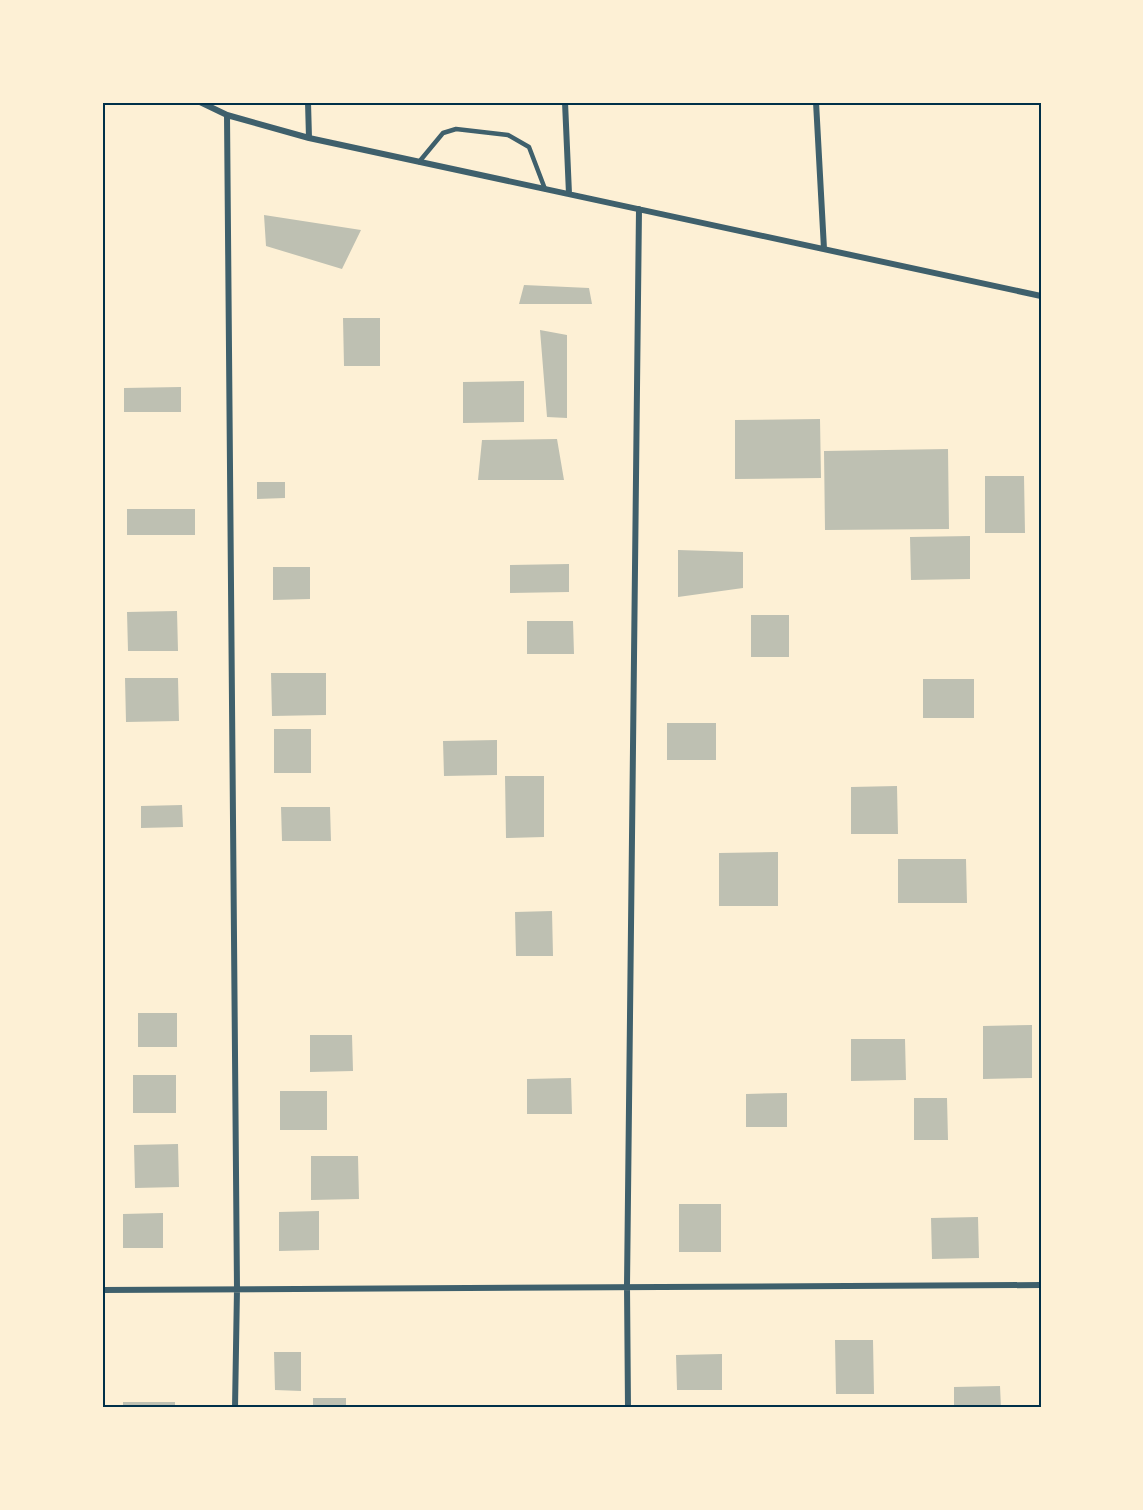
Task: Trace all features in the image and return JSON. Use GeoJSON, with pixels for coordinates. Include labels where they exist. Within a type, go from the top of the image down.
{"type":"FeatureCollection","features":[{"type":"Feature","properties":{"kind":"street"},"geometry":{"type":"LineString","coordinates":[[200,102],[227,115],[309,138],[1041,296]]}},
{"type":"Feature","properties":{"kind":"street"},"geometry":{"type":"LineString","coordinates":[[308,102],[309,138]]}},
{"type":"Feature","properties":{"kind":"street"},"geometry":{"type":"LineString","coordinates":[[565,102],[569,194]]}},
{"type":"Feature","properties":{"kind":"street"},"geometry":{"type":"LineString","coordinates":[[816,102],[824,249]]}},
{"type":"Feature","properties":{"kind":"street"},"geometry":{"type":"LineString","coordinates":[[227,115],[237,1288],[235,1408]]}},
{"type":"Feature","properties":{"kind":"street"},"geometry":{"type":"LineString","coordinates":[[628,1408],[627,1286],[639,209]]}},
{"type":"Feature","properties":{"kind":"street"},"geometry":{"type":"LineString","coordinates":[[102,1290],[1041,1285]]}},
{"type":"Feature","properties":{"kind":"lane"},"geometry":{"type":"LineString","coordinates":[[419,162],[443,133],[456,129],[508,135],[529,147],[545,189]]}},
{"type":"Feature","properties":{"kind":"building"},"geometry":{"type":"Polygon","coordinates":[[[592,102],[639,102],[639,104],[592,105],[592,102]]]}},
{"type":"Feature","properties":{"kind":"building"},"geometry":{"type":"Polygon","coordinates":[[[264,215],[361,230],[342,269],[266,246],[264,215]]]}},
{"type":"Feature","properties":{"kind":"building"},"geometry":{"type":"Polygon","coordinates":[[[524,285],[589,288],[592,304],[519,304],[524,285]]]}},
{"type":"Feature","properties":{"kind":"building"},"geometry":{"type":"Polygon","coordinates":[[[343,318],[380,318],[380,366],[344,366],[343,318]]]}},
{"type":"Feature","properties":{"kind":"building"},"geometry":{"type":"Polygon","coordinates":[[[540,330],[567,335],[567,418],[547,417],[540,330]]]}},
{"type":"Feature","properties":{"kind":"building"},"geometry":{"type":"Polygon","coordinates":[[[524,381],[524,422],[463,423],[463,382],[524,381]]]}},
{"type":"Feature","properties":{"kind":"building"},"geometry":{"type":"Polygon","coordinates":[[[181,387],[181,412],[124,412],[124,388],[181,387]]]}},
{"type":"Feature","properties":{"kind":"building"},"geometry":{"type":"Polygon","coordinates":[[[820,419],[821,478],[735,479],[735,420],[820,419]]]}},
{"type":"Feature","properties":{"kind":"building"},"geometry":{"type":"Polygon","coordinates":[[[557,439],[564,480],[478,480],[482,440],[557,439]]]}},
{"type":"Feature","properties":{"kind":"building"},"geometry":{"type":"Polygon","coordinates":[[[948,449],[949,529],[825,530],[824,451],[948,449]]]}},
{"type":"Feature","properties":{"kind":"building"},"geometry":{"type":"Polygon","coordinates":[[[985,476],[1024,476],[1025,533],[985,533],[985,476]]]}},
{"type":"Feature","properties":{"kind":"building"},"geometry":{"type":"Polygon","coordinates":[[[257,482],[285,482],[285,498],[257,499],[257,482]]]}},
{"type":"Feature","properties":{"kind":"building"},"geometry":{"type":"Polygon","coordinates":[[[127,509],[195,509],[195,535],[127,535],[127,509]]]}},
{"type":"Feature","properties":{"kind":"building"},"geometry":{"type":"Polygon","coordinates":[[[970,536],[970,579],[911,580],[910,537],[970,536]]]}},
{"type":"Feature","properties":{"kind":"building"},"geometry":{"type":"Polygon","coordinates":[[[678,550],[743,552],[743,588],[678,597],[678,550]]]}},
{"type":"Feature","properties":{"kind":"building"},"geometry":{"type":"Polygon","coordinates":[[[569,564],[569,592],[510,593],[510,565],[569,564]]]}},
{"type":"Feature","properties":{"kind":"building"},"geometry":{"type":"Polygon","coordinates":[[[273,567],[310,567],[310,599],[273,600],[273,567]]]}},
{"type":"Feature","properties":{"kind":"building"},"geometry":{"type":"Polygon","coordinates":[[[177,611],[178,651],[128,651],[127,612],[177,611]]]}},
{"type":"Feature","properties":{"kind":"building"},"geometry":{"type":"Polygon","coordinates":[[[751,615],[789,615],[789,657],[751,657],[751,615]]]}},
{"type":"Feature","properties":{"kind":"building"},"geometry":{"type":"Polygon","coordinates":[[[527,621],[573,621],[574,654],[527,654],[527,621]]]}},
{"type":"Feature","properties":{"kind":"building"},"geometry":{"type":"Polygon","coordinates":[[[271,673],[326,673],[326,715],[272,716],[271,673]]]}},
{"type":"Feature","properties":{"kind":"building"},"geometry":{"type":"Polygon","coordinates":[[[125,678],[178,678],[179,721],[126,722],[125,678]]]}},
{"type":"Feature","properties":{"kind":"building"},"geometry":{"type":"Polygon","coordinates":[[[923,679],[974,679],[974,718],[923,718],[923,679]]]}},
{"type":"Feature","properties":{"kind":"building"},"geometry":{"type":"Polygon","coordinates":[[[667,723],[716,723],[716,760],[667,760],[667,723]]]}},
{"type":"Feature","properties":{"kind":"building"},"geometry":{"type":"Polygon","coordinates":[[[274,729],[311,729],[311,773],[274,773],[274,729]]]}},
{"type":"Feature","properties":{"kind":"building"},"geometry":{"type":"Polygon","coordinates":[[[497,740],[497,775],[444,776],[443,741],[497,740]]]}},
{"type":"Feature","properties":{"kind":"building"},"geometry":{"type":"Polygon","coordinates":[[[505,776],[544,776],[544,837],[506,838],[505,776]]]}},
{"type":"Feature","properties":{"kind":"building"},"geometry":{"type":"Polygon","coordinates":[[[897,786],[898,834],[851,834],[851,787],[897,786]]]}},
{"type":"Feature","properties":{"kind":"building"},"geometry":{"type":"Polygon","coordinates":[[[182,805],[183,827],[141,828],[141,806],[182,805]]]}},
{"type":"Feature","properties":{"kind":"building"},"geometry":{"type":"Polygon","coordinates":[[[281,807],[330,807],[331,841],[282,841],[281,807]]]}},
{"type":"Feature","properties":{"kind":"building"},"geometry":{"type":"Polygon","coordinates":[[[778,852],[778,906],[719,906],[719,853],[778,852]]]}},
{"type":"Feature","properties":{"kind":"building"},"geometry":{"type":"Polygon","coordinates":[[[898,859],[966,859],[967,903],[898,903],[898,859]]]}},
{"type":"Feature","properties":{"kind":"building"},"geometry":{"type":"Polygon","coordinates":[[[552,911],[553,956],[516,956],[515,912],[552,911]]]}},
{"type":"Feature","properties":{"kind":"building"},"geometry":{"type":"Polygon","coordinates":[[[138,1013],[177,1013],[177,1047],[138,1047],[138,1013]]]}},
{"type":"Feature","properties":{"kind":"building"},"geometry":{"type":"Polygon","coordinates":[[[1032,1025],[1032,1078],[983,1079],[983,1026],[1032,1025]]]}},
{"type":"Feature","properties":{"kind":"building"},"geometry":{"type":"Polygon","coordinates":[[[310,1035],[352,1035],[353,1071],[310,1072],[310,1035]]]}},
{"type":"Feature","properties":{"kind":"building"},"geometry":{"type":"Polygon","coordinates":[[[851,1039],[905,1039],[906,1080],[851,1081],[851,1039]]]}},
{"type":"Feature","properties":{"kind":"building"},"geometry":{"type":"Polygon","coordinates":[[[133,1075],[176,1075],[176,1113],[133,1113],[133,1075]]]}},
{"type":"Feature","properties":{"kind":"building"},"geometry":{"type":"Polygon","coordinates":[[[571,1078],[572,1114],[527,1114],[527,1079],[571,1078]]]}},
{"type":"Feature","properties":{"kind":"building"},"geometry":{"type":"Polygon","coordinates":[[[280,1091],[327,1091],[327,1130],[280,1130],[280,1091]]]}},
{"type":"Feature","properties":{"kind":"building"},"geometry":{"type":"Polygon","coordinates":[[[787,1093],[787,1127],[746,1127],[746,1094],[787,1093]]]}},
{"type":"Feature","properties":{"kind":"building"},"geometry":{"type":"Polygon","coordinates":[[[914,1098],[947,1098],[948,1140],[914,1140],[914,1098]]]}},
{"type":"Feature","properties":{"kind":"building"},"geometry":{"type":"Polygon","coordinates":[[[178,1144],[179,1187],[135,1188],[134,1145],[178,1144]]]}},
{"type":"Feature","properties":{"kind":"building"},"geometry":{"type":"Polygon","coordinates":[[[311,1156],[358,1156],[359,1199],[311,1200],[311,1156]]]}},
{"type":"Feature","properties":{"kind":"building"},"geometry":{"type":"Polygon","coordinates":[[[679,1204],[721,1204],[721,1252],[679,1252],[679,1204]]]}},
{"type":"Feature","properties":{"kind":"building"},"geometry":{"type":"Polygon","coordinates":[[[319,1211],[319,1250],[279,1251],[279,1212],[319,1211]]]}},
{"type":"Feature","properties":{"kind":"building"},"geometry":{"type":"Polygon","coordinates":[[[163,1213],[163,1248],[123,1248],[123,1214],[163,1213]]]}},
{"type":"Feature","properties":{"kind":"building"},"geometry":{"type":"Polygon","coordinates":[[[978,1217],[979,1258],[932,1259],[931,1218],[978,1217]]]}},
{"type":"Feature","properties":{"kind":"building"},"geometry":{"type":"Polygon","coordinates":[[[835,1340],[873,1340],[874,1394],[836,1394],[835,1340]]]}},
{"type":"Feature","properties":{"kind":"building"},"geometry":{"type":"Polygon","coordinates":[[[274,1352],[301,1352],[301,1391],[275,1390],[274,1352]]]}},
{"type":"Feature","properties":{"kind":"building"},"geometry":{"type":"Polygon","coordinates":[[[722,1354],[722,1390],[677,1390],[676,1355],[722,1354]]]}},
{"type":"Feature","properties":{"kind":"building"},"geometry":{"type":"Polygon","coordinates":[[[1000,1386],[1001,1408],[954,1408],[954,1387],[1000,1386]]]}},
{"type":"Feature","properties":{"kind":"building"},"geometry":{"type":"Polygon","coordinates":[[[313,1398],[346,1398],[346,1408],[313,1408],[313,1398]]]}},
{"type":"Feature","properties":{"kind":"building"},"geometry":{"type":"Polygon","coordinates":[[[123,1402],[175,1402],[175,1408],[123,1408],[123,1402]]]}}]}
